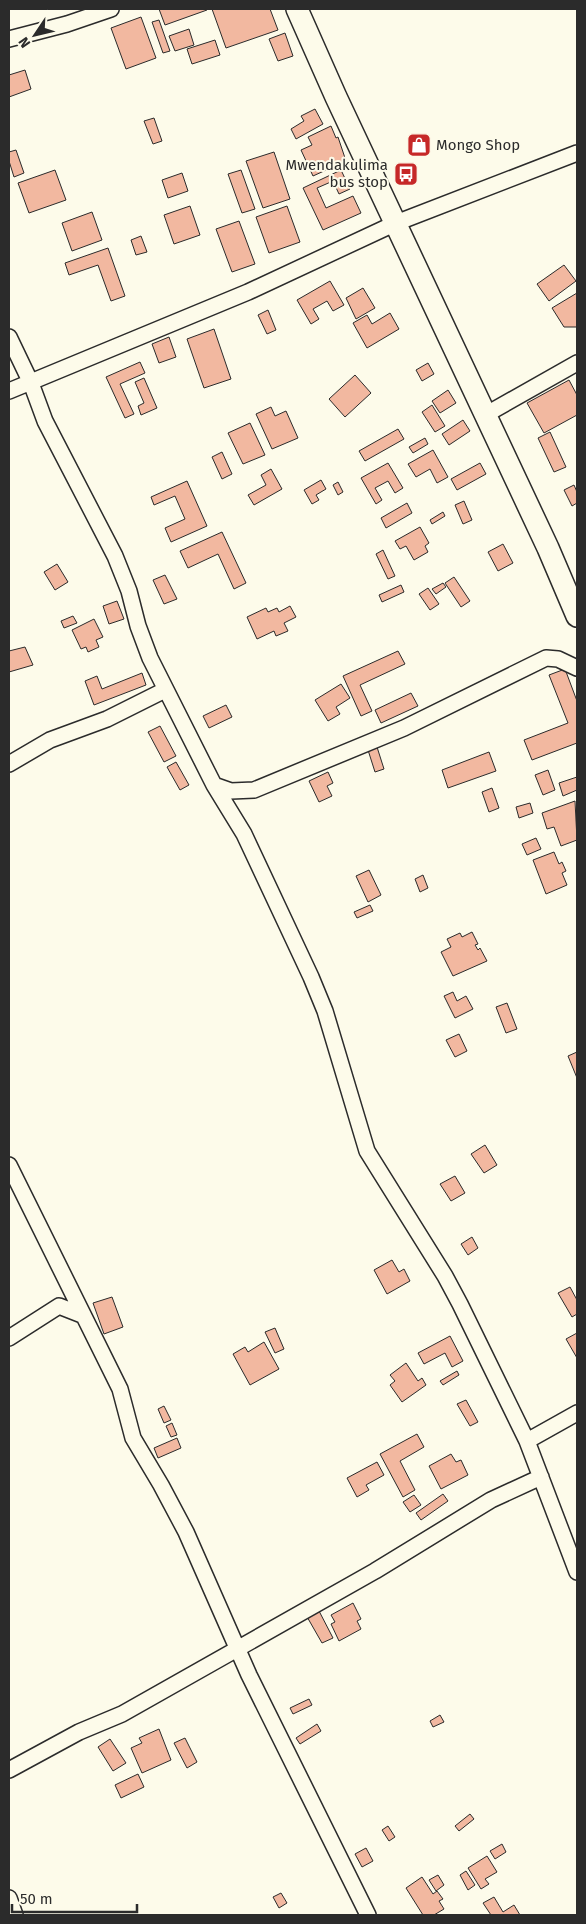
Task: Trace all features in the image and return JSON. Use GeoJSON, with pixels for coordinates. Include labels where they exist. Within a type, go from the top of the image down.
{"type":"FeatureCollection","features":[{"type":"Feature","properties":{"kind":"street"},"geometry":{"type":"LineString","coordinates":[[9,39],[67,24],[111,9]]}},
{"type":"Feature","properties":{"kind":"street"},"geometry":{"type":"LineString","coordinates":[[298,9],[336,97],[548,548],[577,616]]}},
{"type":"Feature","properties":{"kind":"street"},"geometry":{"type":"LineString","coordinates":[[9,391],[248,292],[396,223],[577,153]]}},
{"type":"Feature","properties":{"kind":"street"},"geometry":{"type":"LineString","coordinates":[[9,337],[31,383],[45,420],[115,556],[129,591],[138,626],[165,690],[214,785],[244,834],[312,977],[325,1011],[367,1151],[445,1276],[527,1441],[577,1572]]}},
{"type":"Feature","properties":{"kind":"street"},"geometry":{"type":"LineString","coordinates":[[485,416],[577,363]]}},
{"type":"Feature","properties":{"kind":"street"},"geometry":{"type":"LineString","coordinates":[[214,785],[231,791],[254,790],[404,728],[546,658],[558,659],[577,668]]}},
{"type":"Feature","properties":{"kind":"street"},"geometry":{"type":"LineString","coordinates":[[9,764],[50,740],[107,718],[165,690]]}},
{"type":"Feature","properties":{"kind":"street"},"geometry":{"type":"LineString","coordinates":[[9,1164],[124,1400],[133,1438],[186,1532],[237,1648],[368,1915]]}},
{"type":"Feature","properties":{"kind":"street"},"geometry":{"type":"LineString","coordinates":[[9,1338],[59,1306],[82,1315]]}},
{"type":"Feature","properties":{"kind":"street"},"geometry":{"type":"LineString","coordinates":[[527,1441],[577,1413]]}},
{"type":"Feature","properties":{"kind":"street"},"geometry":{"type":"LineString","coordinates":[[9,1770],[79,1732],[122,1714],[375,1571],[491,1500],[541,1477]]}},
{"type":"Feature","properties":{"kind":"street"},"geometry":{"type":"LineString","coordinates":[[9,1898],[15,1915]]}},
{"type":"Feature","properties":{"kind":"building"},"geometry":{"type":"Polygon","coordinates":[[[159,9],[206,9],[207,10],[165,25],[159,9]]]}},
{"type":"Feature","properties":{"kind":"building"},"geometry":{"type":"Polygon","coordinates":[[[212,9],[270,9],[278,30],[226,48],[212,9]]]}},
{"type":"Feature","properties":{"kind":"building"},"geometry":{"type":"Polygon","coordinates":[[[141,17],[156,58],[126,69],[111,28],[141,17]]]}},
{"type":"Feature","properties":{"kind":"building"},"geometry":{"type":"Polygon","coordinates":[[[159,20],[170,51],[163,53],[152,22],[159,20]]]}},
{"type":"Feature","properties":{"kind":"building"},"geometry":{"type":"Polygon","coordinates":[[[189,29],[194,45],[175,51],[169,36],[189,29]]]}},
{"type":"Feature","properties":{"kind":"building"},"geometry":{"type":"Polygon","coordinates":[[[285,33],[293,56],[278,61],[269,39],[285,33]]]}},
{"type":"Feature","properties":{"kind":"building"},"geometry":{"type":"Polygon","coordinates":[[[215,40],[220,55],[192,64],[187,49],[215,40]]]}},
{"type":"Feature","properties":{"kind":"building"},"geometry":{"type":"Polygon","coordinates":[[[25,70],[31,89],[9,97],[9,75],[25,70]]]}},
{"type":"Feature","properties":{"kind":"building"},"geometry":{"type":"Polygon","coordinates":[[[315,109],[323,124],[296,139],[291,129],[304,121],[301,116],[315,109]]]}},
{"type":"Feature","properties":{"kind":"building"},"geometry":{"type":"Polygon","coordinates":[[[154,118],[162,141],[153,144],[144,121],[154,118]]]}},
{"type":"Feature","properties":{"kind":"building"},"geometry":{"type":"Polygon","coordinates":[[[331,126],[336,138],[338,137],[346,161],[313,176],[301,150],[312,145],[308,137],[331,126]]]}},
{"type":"Feature","properties":{"kind":"building"},"geometry":{"type":"Polygon","coordinates":[[[16,150],[24,173],[14,177],[9,161],[9,152],[16,150]]]}},
{"type":"Feature","properties":{"kind":"building"},"geometry":{"type":"Polygon","coordinates":[[[274,152],[290,199],[263,208],[246,161],[274,152]]]}},
{"type":"Feature","properties":{"kind":"building"},"geometry":{"type":"Polygon","coordinates":[[[55,170],[66,200],[29,213],[18,183],[55,170]]]}},
{"type":"Feature","properties":{"kind":"building"},"geometry":{"type":"Polygon","coordinates":[[[241,170],[255,209],[242,213],[228,174],[241,170]]]}},
{"type":"Feature","properties":{"kind":"building"},"geometry":{"type":"Polygon","coordinates":[[[341,170],[350,189],[339,194],[333,181],[317,188],[326,208],[353,196],[361,213],[323,230],[303,188],[341,170]]]}},
{"type":"Feature","properties":{"kind":"building"},"geometry":{"type":"Polygon","coordinates":[[[182,173],[188,191],[168,198],[162,180],[182,173]]]}},
{"type":"Feature","properties":{"kind":"building"},"geometry":{"type":"Polygon","coordinates":[[[190,206],[200,235],[174,244],[164,215],[190,206]]]}},
{"type":"Feature","properties":{"kind":"building"},"geometry":{"type":"Polygon","coordinates":[[[287,206],[300,242],[269,253],[256,217],[287,206]]]}},
{"type":"Feature","properties":{"kind":"building"},"geometry":{"type":"Polygon","coordinates":[[[92,212],[102,240],[72,251],[62,223],[92,212]]]}},
{"type":"Feature","properties":{"kind":"building"},"geometry":{"type":"Polygon","coordinates":[[[239,221],[255,264],[232,272],[216,229],[239,221]]]}},
{"type":"Feature","properties":{"kind":"building"},"geometry":{"type":"Polygon","coordinates":[[[141,236],[147,252],[136,255],[131,240],[141,236]]]}},
{"type":"Feature","properties":{"kind":"building"},"geometry":{"type":"Polygon","coordinates":[[[108,248],[125,296],[111,301],[98,265],[69,275],[65,263],[108,248]]]}},
{"type":"Feature","properties":{"kind":"building"},"geometry":{"type":"Polygon","coordinates":[[[564,265],[576,281],[549,301],[537,284],[564,265]]]}},
{"type":"Feature","properties":{"kind":"building"},"geometry":{"type":"Polygon","coordinates":[[[330,281],[344,305],[333,311],[327,301],[313,309],[319,319],[311,324],[297,300],[330,281]]]}},
{"type":"Feature","properties":{"kind":"building"},"geometry":{"type":"Polygon","coordinates":[[[363,288],[375,308],[356,319],[346,298],[363,288]]]}},
{"type":"Feature","properties":{"kind":"building"},"geometry":{"type":"Polygon","coordinates":[[[577,293],[577,327],[564,327],[552,308],[577,293]]]}},
{"type":"Feature","properties":{"kind":"building"},"geometry":{"type":"Polygon","coordinates":[[[268,310],[276,330],[267,334],[258,315],[268,310]]]}},
{"type":"Feature","properties":{"kind":"building"},"geometry":{"type":"Polygon","coordinates":[[[390,313],[399,329],[367,348],[353,323],[367,315],[372,324],[390,313]]]}},
{"type":"Feature","properties":{"kind":"building"},"geometry":{"type":"Polygon","coordinates":[[[214,329],[231,379],[204,388],[187,339],[214,329]]]}},
{"type":"Feature","properties":{"kind":"building"},"geometry":{"type":"Polygon","coordinates":[[[169,337],[176,357],[159,363],[152,344],[169,337]]]}},
{"type":"Feature","properties":{"kind":"building"},"geometry":{"type":"Polygon","coordinates":[[[140,362],[145,373],[120,384],[134,414],[125,418],[106,377],[140,362]]]}},
{"type":"Feature","properties":{"kind":"building"},"geometry":{"type":"Polygon","coordinates":[[[428,363],[434,374],[422,381],[416,370],[428,363]]]}},
{"type":"Feature","properties":{"kind":"building"},"geometry":{"type":"Polygon","coordinates":[[[355,375],[371,393],[345,417],[329,399],[355,375]]]}},
{"type":"Feature","properties":{"kind":"building"},"geometry":{"type":"Polygon","coordinates":[[[144,378],[157,408],[141,415],[138,406],[144,403],[135,382],[144,378]]]}},
{"type":"Feature","properties":{"kind":"building"},"geometry":{"type":"Polygon","coordinates":[[[569,380],[577,395],[577,415],[544,433],[527,403],[569,380]]]}},
{"type":"Feature","properties":{"kind":"building"},"geometry":{"type":"Polygon","coordinates":[[[448,390],[456,403],[440,413],[432,401],[448,390]]]}},
{"type":"Feature","properties":{"kind":"building"},"geometry":{"type":"Polygon","coordinates":[[[432,405],[445,426],[435,432],[422,412],[432,405]]]}},
{"type":"Feature","properties":{"kind":"building"},"geometry":{"type":"Polygon","coordinates":[[[271,407],[275,416],[286,411],[298,438],[272,449],[256,414],[271,407]]]}},
{"type":"Feature","properties":{"kind":"building"},"geometry":{"type":"Polygon","coordinates":[[[463,420],[470,431],[449,445],[442,434],[463,420]]]}},
{"type":"Feature","properties":{"kind":"building"},"geometry":{"type":"Polygon","coordinates":[[[250,423],[265,455],[243,464],[228,433],[250,423]]]}},
{"type":"Feature","properties":{"kind":"building"},"geometry":{"type":"Polygon","coordinates":[[[398,429],[404,439],[365,461],[359,451],[398,429]]]}},
{"type":"Feature","properties":{"kind":"building"},"geometry":{"type":"Polygon","coordinates":[[[550,432],[566,467],[554,472],[538,438],[550,432]]]}},
{"type":"Feature","properties":{"kind":"building"},"geometry":{"type":"Polygon","coordinates":[[[425,438],[428,444],[413,453],[409,447],[425,438]]]}},
{"type":"Feature","properties":{"kind":"building"},"geometry":{"type":"Polygon","coordinates":[[[433,450],[448,477],[437,483],[430,469],[416,477],[408,464],[433,450]]]}},
{"type":"Feature","properties":{"kind":"building"},"geometry":{"type":"Polygon","coordinates":[[[222,452],[232,474],[222,479],[212,457],[222,452]]]}},
{"type":"Feature","properties":{"kind":"building"},"geometry":{"type":"Polygon","coordinates":[[[388,463],[403,488],[395,493],[388,481],[375,488],[382,500],[376,504],[361,478],[388,463]]]}},
{"type":"Feature","properties":{"kind":"building"},"geometry":{"type":"Polygon","coordinates":[[[480,463],[486,474],[457,490],[451,479],[480,463]]]}},
{"type":"Feature","properties":{"kind":"building"},"geometry":{"type":"Polygon","coordinates":[[[271,469],[282,489],[254,505],[248,495],[266,485],[261,475],[271,469]]]}},
{"type":"Feature","properties":{"kind":"building"},"geometry":{"type":"Polygon","coordinates":[[[321,480],[326,489],[316,495],[319,500],[312,504],[304,490],[321,480]]]}},
{"type":"Feature","properties":{"kind":"building"},"geometry":{"type":"Polygon","coordinates":[[[187,481],[207,526],[171,542],[165,528],[185,519],[175,496],[154,505],[151,497],[187,481]]]}},
{"type":"Feature","properties":{"kind":"building"},"geometry":{"type":"Polygon","coordinates":[[[338,482],[343,492],[338,495],[333,485],[338,482]]]}},
{"type":"Feature","properties":{"kind":"building"},"geometry":{"type":"Polygon","coordinates":[[[574,485],[577,492],[577,503],[572,506],[564,490],[574,485]]]}},
{"type":"Feature","properties":{"kind":"building"},"geometry":{"type":"Polygon","coordinates":[[[464,501],[472,520],[463,524],[455,505],[464,501]]]}},
{"type":"Feature","properties":{"kind":"building"},"geometry":{"type":"Polygon","coordinates":[[[407,503],[412,513],[386,528],[381,518],[407,503]]]}},
{"type":"Feature","properties":{"kind":"building"},"geometry":{"type":"Polygon","coordinates":[[[443,512],[445,516],[432,524],[430,520],[443,512]]]}},
{"type":"Feature","properties":{"kind":"building"},"geometry":{"type":"Polygon","coordinates":[[[420,527],[429,543],[425,546],[428,552],[414,560],[406,546],[400,549],[395,541],[420,527]]]}},
{"type":"Feature","properties":{"kind":"building"},"geometry":{"type":"Polygon","coordinates":[[[222,532],[246,583],[234,589],[218,554],[188,568],[180,551],[222,532]]]}},
{"type":"Feature","properties":{"kind":"building"},"geometry":{"type":"Polygon","coordinates":[[[503,544],[513,563],[498,571],[488,552],[503,544]]]}},
{"type":"Feature","properties":{"kind":"building"},"geometry":{"type":"Polygon","coordinates":[[[383,550],[395,576],[388,579],[376,554],[383,550]]]}},
{"type":"Feature","properties":{"kind":"building"},"geometry":{"type":"Polygon","coordinates":[[[57,564],[68,582],[55,590],[44,572],[57,564]]]}},
{"type":"Feature","properties":{"kind":"building"},"geometry":{"type":"Polygon","coordinates":[[[165,575],[177,599],[164,604],[153,580],[165,575]]]}},
{"type":"Feature","properties":{"kind":"building"},"geometry":{"type":"Polygon","coordinates":[[[454,577],[470,601],[461,607],[445,583],[454,577]]]}},
{"type":"Feature","properties":{"kind":"building"},"geometry":{"type":"Polygon","coordinates":[[[443,583],[446,587],[436,594],[432,589],[443,583]]]}},
{"type":"Feature","properties":{"kind":"building"},"geometry":{"type":"Polygon","coordinates":[[[401,585],[404,592],[382,602],[379,595],[401,585]]]}},
{"type":"Feature","properties":{"kind":"building"},"geometry":{"type":"Polygon","coordinates":[[[428,588],[439,604],[430,610],[419,594],[428,588]]]}},
{"type":"Feature","properties":{"kind":"building"},"geometry":{"type":"Polygon","coordinates":[[[117,601],[124,619],[109,624],[103,606],[117,601]]]}},
{"type":"Feature","properties":{"kind":"building"},"geometry":{"type":"Polygon","coordinates":[[[290,606],[296,617],[284,623],[288,631],[276,636],[274,631],[257,639],[247,617],[266,608],[268,612],[277,608],[279,612],[290,606]]]}},
{"type":"Feature","properties":{"kind":"building"},"geometry":{"type":"Polygon","coordinates":[[[73,616],[77,623],[64,628],[61,621],[73,616]]]}},
{"type":"Feature","properties":{"kind":"building"},"geometry":{"type":"Polygon","coordinates":[[[94,619],[103,637],[96,640],[99,647],[88,652],[86,647],[81,649],[72,630],[94,619]]]}},
{"type":"Feature","properties":{"kind":"building"},"geometry":{"type":"Polygon","coordinates":[[[25,647],[33,665],[9,672],[9,651],[25,647]]]}},
{"type":"Feature","properties":{"kind":"building"},"geometry":{"type":"Polygon","coordinates":[[[398,651],[405,664],[360,685],[372,711],[361,716],[343,676],[398,651]]]}},
{"type":"Feature","properties":{"kind":"building"},"geometry":{"type":"Polygon","coordinates":[[[565,669],[577,701],[577,743],[532,760],[524,740],[568,723],[549,675],[565,669]]]}},
{"type":"Feature","properties":{"kind":"building"},"geometry":{"type":"Polygon","coordinates":[[[142,673],[146,685],[94,705],[85,681],[97,676],[102,689],[142,673]]]}},
{"type":"Feature","properties":{"kind":"building"},"geometry":{"type":"Polygon","coordinates":[[[341,684],[350,698],[336,707],[340,714],[328,721],[315,700],[341,684]]]}},
{"type":"Feature","properties":{"kind":"building"},"geometry":{"type":"Polygon","coordinates":[[[411,693],[418,706],[381,723],[375,710],[411,693]]]}},
{"type":"Feature","properties":{"kind":"building"},"geometry":{"type":"Polygon","coordinates":[[[226,705],[232,717],[209,728],[203,716],[226,705]]]}},
{"type":"Feature","properties":{"kind":"building"},"geometry":{"type":"Polygon","coordinates":[[[160,726],[176,756],[164,762],[148,732],[160,726]]]}},
{"type":"Feature","properties":{"kind":"building"},"geometry":{"type":"Polygon","coordinates":[[[377,747],[384,769],[375,772],[368,750],[377,747]]]}},
{"type":"Feature","properties":{"kind":"building"},"geometry":{"type":"Polygon","coordinates":[[[489,752],[496,771],[448,788],[442,770],[489,752]]]}},
{"type":"Feature","properties":{"kind":"building"},"geometry":{"type":"Polygon","coordinates":[[[176,762],[189,785],[180,790],[167,767],[176,762]]]}},
{"type":"Feature","properties":{"kind":"building"},"geometry":{"type":"Polygon","coordinates":[[[548,770],[555,790],[543,795],[535,775],[548,770]]]}},
{"type":"Feature","properties":{"kind":"building"},"geometry":{"type":"Polygon","coordinates":[[[328,772],[333,783],[327,786],[332,796],[319,802],[309,781],[328,772]]]}},
{"type":"Feature","properties":{"kind":"building"},"geometry":{"type":"Polygon","coordinates":[[[577,777],[577,790],[563,796],[559,783],[577,777]]]}},
{"type":"Feature","properties":{"kind":"building"},"geometry":{"type":"Polygon","coordinates":[[[492,788],[499,808],[489,812],[482,792],[492,788]]]}},
{"type":"Feature","properties":{"kind":"building"},"geometry":{"type":"Polygon","coordinates":[[[575,801],[577,840],[561,846],[554,827],[547,829],[542,813],[575,801]]]}},
{"type":"Feature","properties":{"kind":"building"},"geometry":{"type":"Polygon","coordinates":[[[530,803],[533,813],[519,818],[516,807],[530,803]]]}},
{"type":"Feature","properties":{"kind":"building"},"geometry":{"type":"Polygon","coordinates":[[[536,838],[541,849],[527,855],[522,844],[536,838]]]}},
{"type":"Feature","properties":{"kind":"building"},"geometry":{"type":"Polygon","coordinates":[[[554,852],[559,864],[562,862],[566,871],[562,873],[567,885],[546,894],[533,860],[554,852]]]}},
{"type":"Feature","properties":{"kind":"building"},"geometry":{"type":"Polygon","coordinates":[[[369,870],[381,895],[368,902],[356,876],[369,870]]]}},
{"type":"Feature","properties":{"kind":"building"},"geometry":{"type":"Polygon","coordinates":[[[423,875],[428,888],[420,892],[415,879],[423,875]]]}},
{"type":"Feature","properties":{"kind":"building"},"geometry":{"type":"Polygon","coordinates":[[[370,905],[373,911],[357,918],[354,912],[370,905]]]}},
{"type":"Feature","properties":{"kind":"building"},"geometry":{"type":"Polygon","coordinates":[[[472,932],[478,944],[475,945],[478,950],[480,948],[487,961],[453,976],[441,952],[451,947],[447,939],[460,933],[462,937],[472,932]]]}},
{"type":"Feature","properties":{"kind":"building"},"geometry":{"type":"Polygon","coordinates":[[[453,992],[457,1001],[466,996],[473,1009],[455,1018],[444,996],[453,992]]]}},
{"type":"Feature","properties":{"kind":"building"},"geometry":{"type":"Polygon","coordinates":[[[507,1003],[517,1029],[506,1033],[496,1007],[507,1003]]]}},
{"type":"Feature","properties":{"kind":"building"},"geometry":{"type":"Polygon","coordinates":[[[459,1034],[467,1051],[455,1057],[446,1040],[459,1034]]]}},
{"type":"Feature","properties":{"kind":"building"},"geometry":{"type":"Polygon","coordinates":[[[577,1052],[577,1078],[568,1056],[577,1052]]]}},
{"type":"Feature","properties":{"kind":"building"},"geometry":{"type":"Polygon","coordinates":[[[485,1145],[497,1165],[484,1173],[471,1154],[485,1145]]]}},
{"type":"Feature","properties":{"kind":"building"},"geometry":{"type":"Polygon","coordinates":[[[455,1176],[465,1193],[451,1201],[440,1184],[455,1176]]]}},
{"type":"Feature","properties":{"kind":"building"},"geometry":{"type":"Polygon","coordinates":[[[472,1237],[478,1248],[468,1255],[461,1244],[472,1237]]]}},
{"type":"Feature","properties":{"kind":"building"},"geometry":{"type":"Polygon","coordinates":[[[392,1260],[399,1272],[404,1269],[410,1281],[387,1294],[374,1270],[392,1260]]]}},
{"type":"Feature","properties":{"kind":"building"},"geometry":{"type":"Polygon","coordinates":[[[570,1287],[577,1300],[577,1314],[572,1317],[558,1293],[570,1287]]]}},
{"type":"Feature","properties":{"kind":"building"},"geometry":{"type":"Polygon","coordinates":[[[112,1297],[123,1327],[104,1334],[93,1303],[112,1297]]]}},
{"type":"Feature","properties":{"kind":"building"},"geometry":{"type":"Polygon","coordinates":[[[275,1328],[284,1349],[275,1353],[265,1332],[275,1328]]]}},
{"type":"Feature","properties":{"kind":"building"},"geometry":{"type":"Polygon","coordinates":[[[577,1333],[577,1358],[566,1339],[577,1333]]]}},
{"type":"Feature","properties":{"kind":"building"},"geometry":{"type":"Polygon","coordinates":[[[450,1336],[463,1361],[452,1367],[445,1353],[424,1364],[418,1353],[450,1336]]]}},
{"type":"Feature","properties":{"kind":"building"},"geometry":{"type":"Polygon","coordinates":[[[264,1342],[279,1369],[250,1385],[233,1354],[245,1347],[248,1352],[264,1342]]]}},
{"type":"Feature","properties":{"kind":"building"},"geometry":{"type":"Polygon","coordinates":[[[406,1363],[418,1381],[422,1378],[426,1385],[402,1402],[390,1385],[395,1381],[390,1375],[406,1363]]]}},
{"type":"Feature","properties":{"kind":"building"},"geometry":{"type":"Polygon","coordinates":[[[457,1371],[459,1375],[443,1385],[440,1381],[457,1371]]]}},
{"type":"Feature","properties":{"kind":"building"},"geometry":{"type":"Polygon","coordinates":[[[466,1400],[478,1422],[470,1426],[457,1404],[466,1400]]]}},
{"type":"Feature","properties":{"kind":"building"},"geometry":{"type":"Polygon","coordinates":[[[164,1406],[171,1420],[164,1423],[158,1409],[164,1406]]]}},
{"type":"Feature","properties":{"kind":"building"},"geometry":{"type":"Polygon","coordinates":[[[172,1423],[177,1435],[171,1437],[166,1426],[172,1423]]]}},
{"type":"Feature","properties":{"kind":"building"},"geometry":{"type":"Polygon","coordinates":[[[417,1434],[424,1447],[400,1461],[415,1490],[403,1497],[380,1454],[417,1434]]]}},
{"type":"Feature","properties":{"kind":"building"},"geometry":{"type":"Polygon","coordinates":[[[177,1438],[181,1448],[158,1458],[154,1448],[177,1438]]]}},
{"type":"Feature","properties":{"kind":"building"},"geometry":{"type":"Polygon","coordinates":[[[451,1454],[456,1462],[461,1460],[468,1475],[441,1489],[429,1466],[451,1454]]]}},
{"type":"Feature","properties":{"kind":"building"},"geometry":{"type":"Polygon","coordinates":[[[377,1462],[384,1475],[366,1485],[369,1490],[357,1497],[347,1478],[377,1462]]]}},
{"type":"Feature","properties":{"kind":"building"},"geometry":{"type":"Polygon","coordinates":[[[443,1494],[448,1501],[421,1520],[416,1513],[443,1494]]]}},
{"type":"Feature","properties":{"kind":"building"},"geometry":{"type":"Polygon","coordinates":[[[414,1495],[421,1505],[410,1512],[403,1502],[414,1495]]]}},
{"type":"Feature","properties":{"kind":"building"},"geometry":{"type":"Polygon","coordinates":[[[353,1603],[361,1619],[357,1621],[361,1629],[339,1641],[331,1624],[335,1622],[331,1615],[353,1603]]]}},
{"type":"Feature","properties":{"kind":"building"},"geometry":{"type":"Polygon","coordinates":[[[318,1609],[333,1638],[322,1643],[306,1615],[318,1609]]]}},
{"type":"Feature","properties":{"kind":"building"},"geometry":{"type":"Polygon","coordinates":[[[309,1699],[312,1705],[293,1714],[290,1708],[309,1699]]]}},
{"type":"Feature","properties":{"kind":"building"},"geometry":{"type":"Polygon","coordinates":[[[440,1715],[444,1722],[433,1727],[430,1721],[440,1715]]]}},
{"type":"Feature","properties":{"kind":"building"},"geometry":{"type":"Polygon","coordinates":[[[317,1724],[321,1731],[300,1744],[296,1738],[317,1724]]]}},
{"type":"Feature","properties":{"kind":"building"},"geometry":{"type":"Polygon","coordinates":[[[159,1729],[171,1760],[142,1773],[131,1748],[142,1743],[139,1738],[159,1729]]]}},
{"type":"Feature","properties":{"kind":"building"},"geometry":{"type":"Polygon","coordinates":[[[185,1738],[197,1762],[187,1768],[174,1743],[185,1738]]]}},
{"type":"Feature","properties":{"kind":"building"},"geometry":{"type":"Polygon","coordinates":[[[110,1739],[126,1763],[113,1771],[98,1747],[110,1739]]]}},
{"type":"Feature","properties":{"kind":"building"},"geometry":{"type":"Polygon","coordinates":[[[138,1774],[144,1787],[121,1798],[115,1785],[138,1774]]]}},
{"type":"Feature","properties":{"kind":"building"},"geometry":{"type":"Polygon","coordinates":[[[470,1814],[474,1819],[459,1831],[455,1826],[470,1814]]]}},
{"type":"Feature","properties":{"kind":"building"},"geometry":{"type":"Polygon","coordinates":[[[388,1826],[395,1837],[389,1841],[382,1830],[388,1826]]]}},
{"type":"Feature","properties":{"kind":"building"},"geometry":{"type":"Polygon","coordinates":[[[502,1844],[506,1852],[495,1859],[490,1851],[502,1844]]]}},
{"type":"Feature","properties":{"kind":"building"},"geometry":{"type":"Polygon","coordinates":[[[366,1848],[373,1861],[362,1867],[355,1854],[366,1848]]]}},
{"type":"Feature","properties":{"kind":"building"},"geometry":{"type":"Polygon","coordinates":[[[487,1856],[497,1872],[485,1879],[489,1884],[481,1889],[468,1868],[487,1856]]]}},
{"type":"Feature","properties":{"kind":"building"},"geometry":{"type":"Polygon","coordinates":[[[466,1871],[475,1885],[468,1890],[460,1875],[466,1871]]]}},
{"type":"Feature","properties":{"kind":"building"},"geometry":{"type":"Polygon","coordinates":[[[438,1875],[444,1885],[436,1891],[429,1880],[438,1875]]]}},
{"type":"Feature","properties":{"kind":"building"},"geometry":{"type":"Polygon","coordinates":[[[422,1877],[433,1894],[437,1891],[443,1899],[439,1901],[444,1909],[434,1915],[423,1915],[406,1888],[422,1877]]]}},
{"type":"Feature","properties":{"kind":"building"},"geometry":{"type":"Polygon","coordinates":[[[281,1893],[287,1903],[279,1908],[273,1897],[281,1893]]]}},
{"type":"Feature","properties":{"kind":"building"},"geometry":{"type":"Polygon","coordinates":[[[494,1897],[503,1912],[514,1905],[520,1915],[491,1915],[483,1903],[494,1897]]]}},
{"type":"Feature","properties":{"kind":"place","name":"Mongo Shop"},"geometry":{"type":"Point","coordinates":[419,145]}},
{"type":"Feature","properties":{"kind":"place","name":"Mwendakulima bus stop"},"geometry":{"type":"Point","coordinates":[406,174]}}]}
